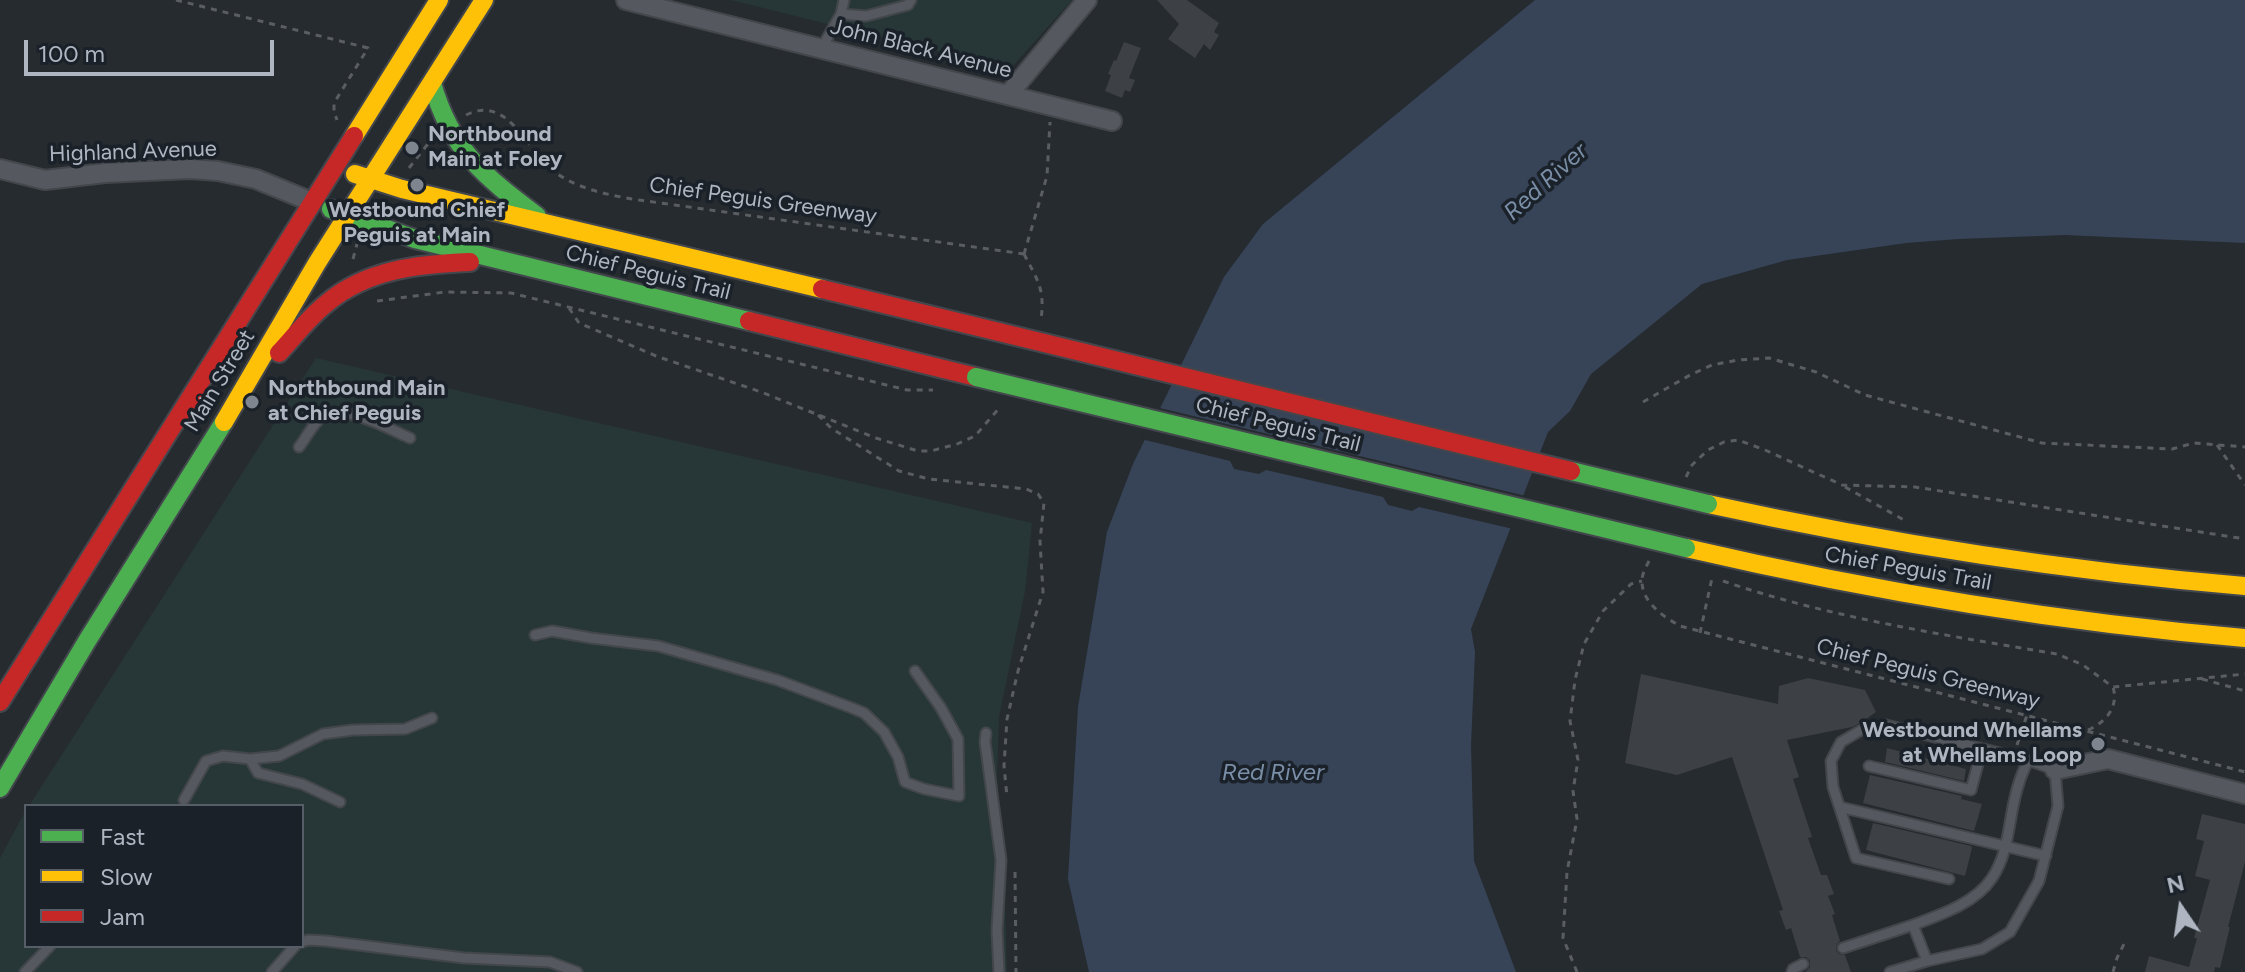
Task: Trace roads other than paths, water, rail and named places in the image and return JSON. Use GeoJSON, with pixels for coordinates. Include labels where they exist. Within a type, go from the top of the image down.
{"type":"FeatureCollection","features":[{"type":"Feature","properties":{"kind":"main road","name":"Main Street"},"geometry":{"type":"LineString","coordinates":[[0,702],[439,0]]}},
{"type":"Feature","properties":{"kind":"main road","name":"Main Street"},"geometry":{"type":"LineString","coordinates":[[0,788],[87,641],[247,386],[288,310],[484,0]]}},
{"type":"Feature","properties":{"kind":"main road"},"geometry":{"type":"LineString","coordinates":[[432,83],[441,117],[464,152],[495,184],[547,223]]}},
{"type":"Feature","properties":{"kind":"main road","name":"Chief Peguis Trail"},"geometry":{"type":"LineString","coordinates":[[334,167],[402,189],[1781,521],[1939,551],[2245,586]]}},
{"type":"Feature","properties":{"kind":"main road","name":"Chief Peguis Trail"},"geometry":{"type":"LineString","coordinates":[[312,202],[415,239],[515,265],[1770,568],[1935,601],[2245,638]]}},
{"type":"Feature","properties":{"kind":"main road"},"geometry":{"type":"LineString","coordinates":[[247,386],[321,308],[363,281],[394,270],[439,262],[515,265]]}},
{"type":"Feature","properties":{"kind":"street","name":"John Black Avenue"},"geometry":{"type":"LineString","coordinates":[[626,0],[1112,121]]}},
{"type":"Feature","properties":{"kind":"street"},"geometry":{"type":"LineString","coordinates":[[1008,95],[1087,0]]}},
{"type":"Feature","properties":{"kind":"street","name":"Highland Avenue"},"geometry":{"type":"LineString","coordinates":[[0,169],[45,180],[105,173],[190,169],[218,171],[256,179],[312,202]]}},
{"type":"Feature","properties":{"kind":"street"},"geometry":{"type":"LineString","coordinates":[[2055,770],[2108,759],[2245,794]]}},
{"type":"Feature","properties":{"kind":"lane"},"geometry":{"type":"LineString","coordinates":[[821,49],[841,14],[844,0]]}},
{"type":"Feature","properties":{"kind":"lane"},"geometry":{"type":"LineString","coordinates":[[841,14],[866,16],[908,5],[911,0]]}},
{"type":"Feature","properties":{"kind":"lane"},"geometry":{"type":"LineString","coordinates":[[299,447],[321,417],[335,413],[361,417],[410,438]]}},
{"type":"Feature","properties":{"kind":"lane"},"geometry":{"type":"LineString","coordinates":[[535,635],[552,631],[658,646],[803,689],[864,713],[892,744],[905,782],[959,796],[958,739],[915,671]]}},
{"type":"Feature","properties":{"kind":"lane"},"geometry":{"type":"LineString","coordinates":[[184,800],[206,761],[223,756],[250,759],[279,756],[323,734],[405,729],[432,718]]}},
{"type":"Feature","properties":{"kind":"lane"},"geometry":{"type":"LineString","coordinates":[[1890,972],[1982,949],[2010,932],[2039,881],[2046,856],[2058,806],[2055,770],[2028,760],[1886,725],[1863,729],[1841,742],[1831,761],[1833,787],[1856,858],[1949,879]]}},
{"type":"Feature","properties":{"kind":"lane"},"geometry":{"type":"LineString","coordinates":[[986,733],[1001,860],[997,930],[999,972]]}},
{"type":"Feature","properties":{"kind":"lane"},"geometry":{"type":"LineString","coordinates":[[1869,766],[1971,790],[1982,749]]}},
{"type":"Feature","properties":{"kind":"lane"},"geometry":{"type":"LineString","coordinates":[[250,759],[258,773],[302,784],[340,802]]}},
{"type":"Feature","properties":{"kind":"lane"},"geometry":{"type":"LineString","coordinates":[[1843,948],[1938,916],[1971,899],[1991,880],[2002,859],[2018,784],[2028,760]]}},
{"type":"Feature","properties":{"kind":"lane"},"geometry":{"type":"LineString","coordinates":[[1840,807],[2046,856]]}},
{"type":"Feature","properties":{"kind":"lane"},"geometry":{"type":"LineString","coordinates":[[1913,925],[1927,961]]}},
{"type":"Feature","properties":{"kind":"lane"},"geometry":{"type":"LineString","coordinates":[[304,941],[326,941],[464,958],[550,962],[577,972]]}},
{"type":"Feature","properties":{"kind":"lane"},"geometry":{"type":"LineString","coordinates":[[25,972],[48,948]]}},
{"type":"Feature","properties":{"kind":"lane"},"geometry":{"type":"LineString","coordinates":[[272,972],[293,948]]}},
{"type":"Feature","properties":{"kind":"lane"},"geometry":{"type":"LineString","coordinates":[[1792,972],[1803,964]]}},
{"type":"Feature","properties":{"kind":"water","name":"Red River"},"geometry":{"type":"Polygon","coordinates":[[[1535,0],[2245,0],[2245,243],[2065,235],[1958,239],[1787,260],[1702,284],[1591,374],[1570,411],[1548,432],[1471,629],[1475,652],[1471,745],[1474,861],[1516,972],[1089,972],[1068,879],[1078,707],[1107,532],[1133,464],[1224,277],[1263,224],[1535,0]]]}},
{"type":"Feature","properties":{"kind":"place","name":"Northbound Main at Foley"},"geometry":{"type":"Point","coordinates":[412,148]}},
{"type":"Feature","properties":{"kind":"place","name":"Westbound Chief Peguis at Main"},"geometry":{"type":"Point","coordinates":[417,185]}},
{"type":"Feature","properties":{"kind":"place","name":"Northbound Main at Chief Peguis"},"geometry":{"type":"Point","coordinates":[252,402]}},
{"type":"Feature","properties":{"kind":"place","name":"Westbound Whellams at Whellams Loop"},"geometry":{"type":"Point","coordinates":[2098,744]}}]}
